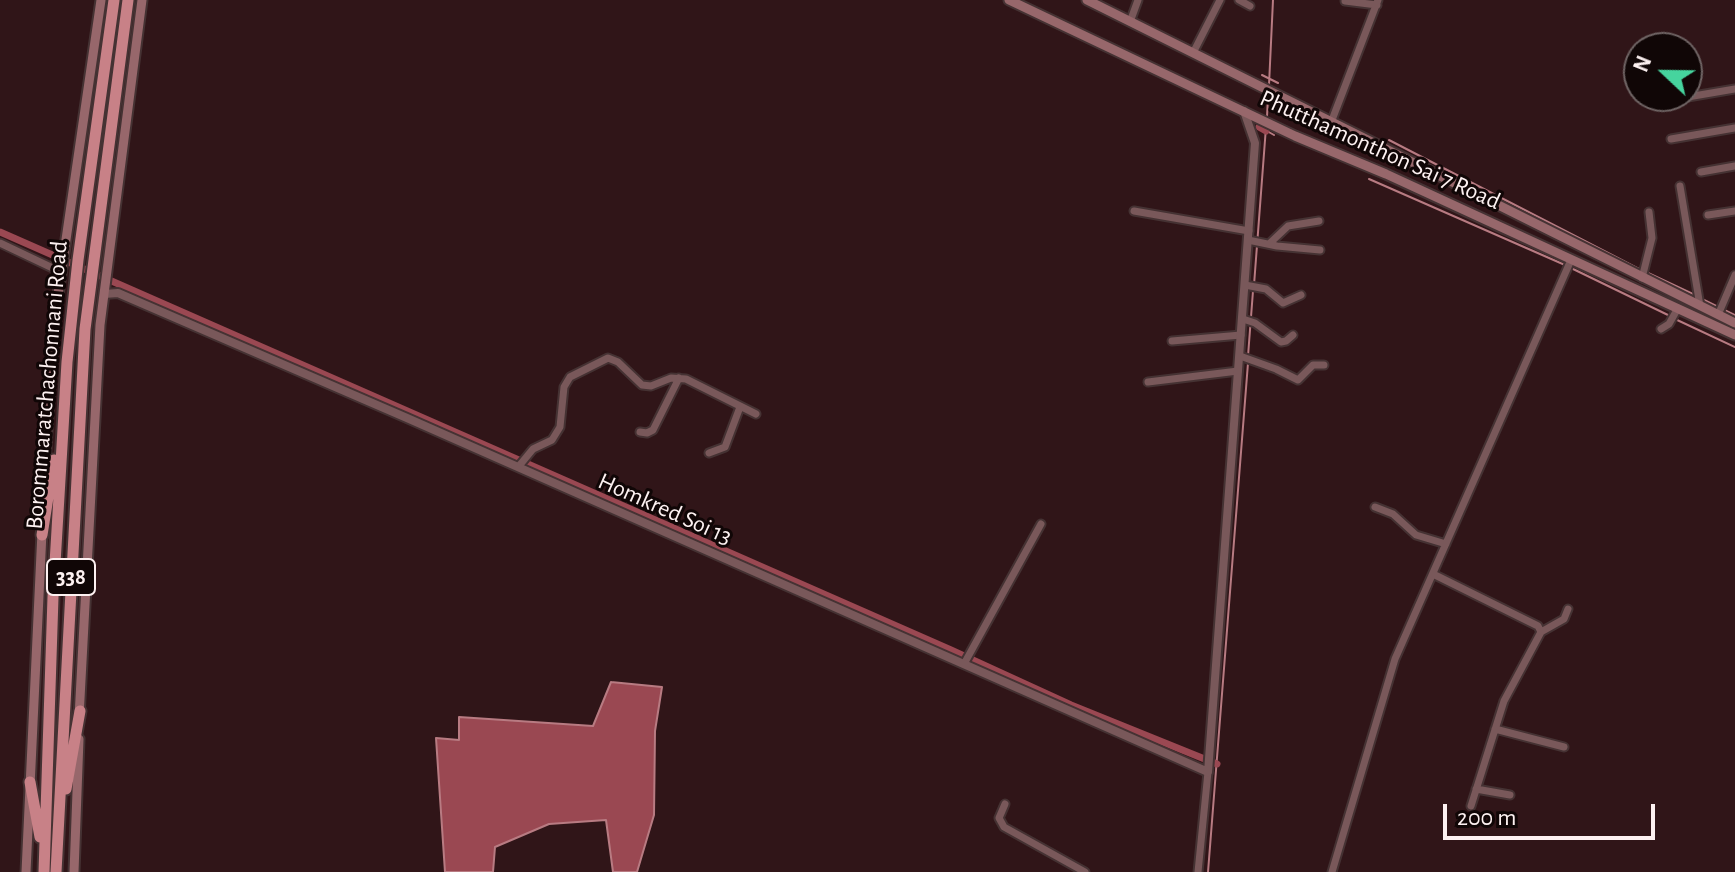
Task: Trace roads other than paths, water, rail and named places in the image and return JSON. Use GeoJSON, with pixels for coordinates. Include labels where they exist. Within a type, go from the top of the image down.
{"type":"FeatureCollection","features":[{"type":"Feature","properties":{"kind":"highway","name":"Borommaratchachonnani Road"},"geometry":{"type":"LineString","coordinates":[[44,866],[53,597],[64,407],[78,260],[114,0]]}},
{"type":"Feature","properties":{"kind":"highway","name":"Borommaratchachonnani Road"},"geometry":{"type":"LineString","coordinates":[[56,872],[79,407],[90,282],[128,0]]}},
{"type":"Feature","properties":{"kind":"highway"},"geometry":{"type":"LineString","coordinates":[[42,535],[64,407]]}},
{"type":"Feature","properties":{"kind":"highway"},"geometry":{"type":"LineString","coordinates":[[58,838],[80,711]]}},
{"type":"Feature","properties":{"kind":"highway"},"geometry":{"type":"LineString","coordinates":[[30,782],[44,866]]}},
{"type":"Feature","properties":{"kind":"main road"},"geometry":{"type":"LineString","coordinates":[[26,872],[50,377],[63,253],[101,0]]}},
{"type":"Feature","properties":{"kind":"main road"},"geometry":{"type":"LineString","coordinates":[[74,872],[93,425],[104,289],[142,0]]}},
{"type":"Feature","properties":{"kind":"main road","name":"Phutthamonthon Sai 7 Road"},"geometry":{"type":"LineString","coordinates":[[1009,0],[1023,4],[1245,116],[1258,118],[1386,174],[1569,264],[1735,335]]}},
{"type":"Feature","properties":{"kind":"main road","name":"Phutthamonthon Sai 7 Road"},"geometry":{"type":"LineString","coordinates":[[1092,1],[1332,120],[1388,152],[1642,277],[1699,301],[1735,323]]}},
{"type":"Feature","properties":{"kind":"street"},"geometry":{"type":"LineString","coordinates":[[1130,22],[1138,0]]}},
{"type":"Feature","properties":{"kind":"street"},"geometry":{"type":"LineString","coordinates":[[1193,53],[1220,0]]}},
{"type":"Feature","properties":{"kind":"street"},"geometry":{"type":"LineString","coordinates":[[1239,0],[1250,6]]}},
{"type":"Feature","properties":{"kind":"street"},"geometry":{"type":"LineString","coordinates":[[1332,120],[1378,2],[1345,1]]}},
{"type":"Feature","properties":{"kind":"street"},"geometry":{"type":"LineString","coordinates":[[1703,94],[1735,89]]}},
{"type":"Feature","properties":{"kind":"street"},"geometry":{"type":"LineString","coordinates":[[1198,872],[1238,371],[1245,357],[1241,335],[1249,321],[1255,143],[1245,116]]}},
{"type":"Feature","properties":{"kind":"street"},"geometry":{"type":"LineString","coordinates":[[1671,139],[1735,128]]}},
{"type":"Feature","properties":{"kind":"street"},"geometry":{"type":"LineString","coordinates":[[1701,172],[1735,166]]}},
{"type":"Feature","properties":{"kind":"street"},"geometry":{"type":"LineString","coordinates":[[1680,186],[1699,301]]}},
{"type":"Feature","properties":{"kind":"street"},"geometry":{"type":"LineString","coordinates":[[1134,211],[1266,243],[1320,250]]}},
{"type":"Feature","properties":{"kind":"street"},"geometry":{"type":"LineString","coordinates":[[1708,215],[1735,211]]}},
{"type":"Feature","properties":{"kind":"street"},"geometry":{"type":"LineString","coordinates":[[1642,277],[1652,238],[1649,212]]}},
{"type":"Feature","properties":{"kind":"street"},"geometry":{"type":"LineString","coordinates":[[1266,243],[1288,226],[1319,221]]}},
{"type":"Feature","properties":{"kind":"street"},"geometry":{"type":"LineString","coordinates":[[0,243],[61,269]]}},
{"type":"Feature","properties":{"kind":"street"},"geometry":{"type":"LineString","coordinates":[[1332,872],[1385,688],[1569,264]]}},
{"type":"Feature","properties":{"kind":"street"},"geometry":{"type":"LineString","coordinates":[[1719,314],[1735,275]]}},
{"type":"Feature","properties":{"kind":"street"},"geometry":{"type":"LineString","coordinates":[[1248,285],[1259,287],[1283,303],[1301,295]]}},
{"type":"Feature","properties":{"kind":"street","name":"Homkred Soi 13"},"geometry":{"type":"LineString","coordinates":[[104,289],[522,462],[1209,764]]}},
{"type":"Feature","properties":{"kind":"street"},"geometry":{"type":"LineString","coordinates":[[1661,329],[1669,324],[1676,311]]}},
{"type":"Feature","properties":{"kind":"street"},"geometry":{"type":"LineString","coordinates":[[1249,321],[1281,342],[1293,335]]}},
{"type":"Feature","properties":{"kind":"street"},"geometry":{"type":"LineString","coordinates":[[1172,341],[1241,335]]}},
{"type":"Feature","properties":{"kind":"street"},"geometry":{"type":"LineString","coordinates":[[1245,357],[1298,380],[1313,365],[1324,365]]}},
{"type":"Feature","properties":{"kind":"street"},"geometry":{"type":"LineString","coordinates":[[522,462],[533,449],[552,440],[560,427],[564,387],[573,373],[611,358],[647,387],[679,378],[756,414]]}},
{"type":"Feature","properties":{"kind":"street"},"geometry":{"type":"LineString","coordinates":[[1148,382],[1238,371]]}},
{"type":"Feature","properties":{"kind":"street"},"geometry":{"type":"LineString","coordinates":[[640,432],[653,430],[679,378]]}},
{"type":"Feature","properties":{"kind":"street"},"geometry":{"type":"LineString","coordinates":[[709,453],[725,447],[740,407]]}},
{"type":"Feature","properties":{"kind":"street"},"geometry":{"type":"LineString","coordinates":[[1375,507],[1393,514],[1416,535],[1446,544]]}},
{"type":"Feature","properties":{"kind":"street"},"geometry":{"type":"LineString","coordinates":[[966,659],[1041,524]]}},
{"type":"Feature","properties":{"kind":"street"},"geometry":{"type":"LineString","coordinates":[[1433,574],[1538,626],[1541,632]]}},
{"type":"Feature","properties":{"kind":"street"},"geometry":{"type":"LineString","coordinates":[[1471,806],[1504,701],[1541,632],[1564,619],[1568,609]]}},
{"type":"Feature","properties":{"kind":"street"},"geometry":{"type":"LineString","coordinates":[[1495,729],[1564,747]]}},
{"type":"Feature","properties":{"kind":"street"},"geometry":{"type":"LineString","coordinates":[[1476,789],[1510,795]]}},
{"type":"Feature","properties":{"kind":"street"},"geometry":{"type":"LineString","coordinates":[[1005,804],[999,818],[1004,827],[1085,872]]}},
{"type":"Feature","properties":{"kind":"waterway"},"geometry":{"type":"LineString","coordinates":[[1269,85],[1273,0]]}},
{"type":"Feature","properties":{"kind":"waterway"},"geometry":{"type":"LineString","coordinates":[[1262,75],[1278,83]]}},
{"type":"Feature","properties":{"kind":"waterway"},"geometry":{"type":"LineString","coordinates":[[1267,117],[1268,96]]}},
{"type":"Feature","properties":{"kind":"waterway"},"geometry":{"type":"LineString","coordinates":[[1259,127],[1266,131]]}},
{"type":"Feature","properties":{"kind":"waterway"},"geometry":{"type":"LineString","coordinates":[[1254,285],[1266,127]]}},
{"type":"Feature","properties":{"kind":"waterway"},"geometry":{"type":"LineString","coordinates":[[1267,131],[1274,135]]}},
{"type":"Feature","properties":{"kind":"waterway"},"geometry":{"type":"LineString","coordinates":[[1389,140],[1641,270]]}},
{"type":"Feature","properties":{"kind":"waterway"},"geometry":{"type":"LineString","coordinates":[[1369,179],[1565,265]]}},
{"type":"Feature","properties":{"kind":"waterway"},"geometry":{"type":"LineString","coordinates":[[0,232],[1071,705],[1217,764]]}},
{"type":"Feature","properties":{"kind":"waterway"},"geometry":{"type":"LineString","coordinates":[[1571,268],[1670,316]]}},
{"type":"Feature","properties":{"kind":"waterway"},"geometry":{"type":"LineString","coordinates":[[1646,272],[1695,295]]}},
{"type":"Feature","properties":{"kind":"waterway"},"geometry":{"type":"LineString","coordinates":[[1248,356],[1253,291]]}},
{"type":"Feature","properties":{"kind":"waterway"},"geometry":{"type":"LineString","coordinates":[[1700,298],[1735,315]]}},
{"type":"Feature","properties":{"kind":"waterway"},"geometry":{"type":"LineString","coordinates":[[1675,319],[1735,347]]}},
{"type":"Feature","properties":{"kind":"waterway"},"geometry":{"type":"LineString","coordinates":[[1208,872],[1248,363]]}}]}
